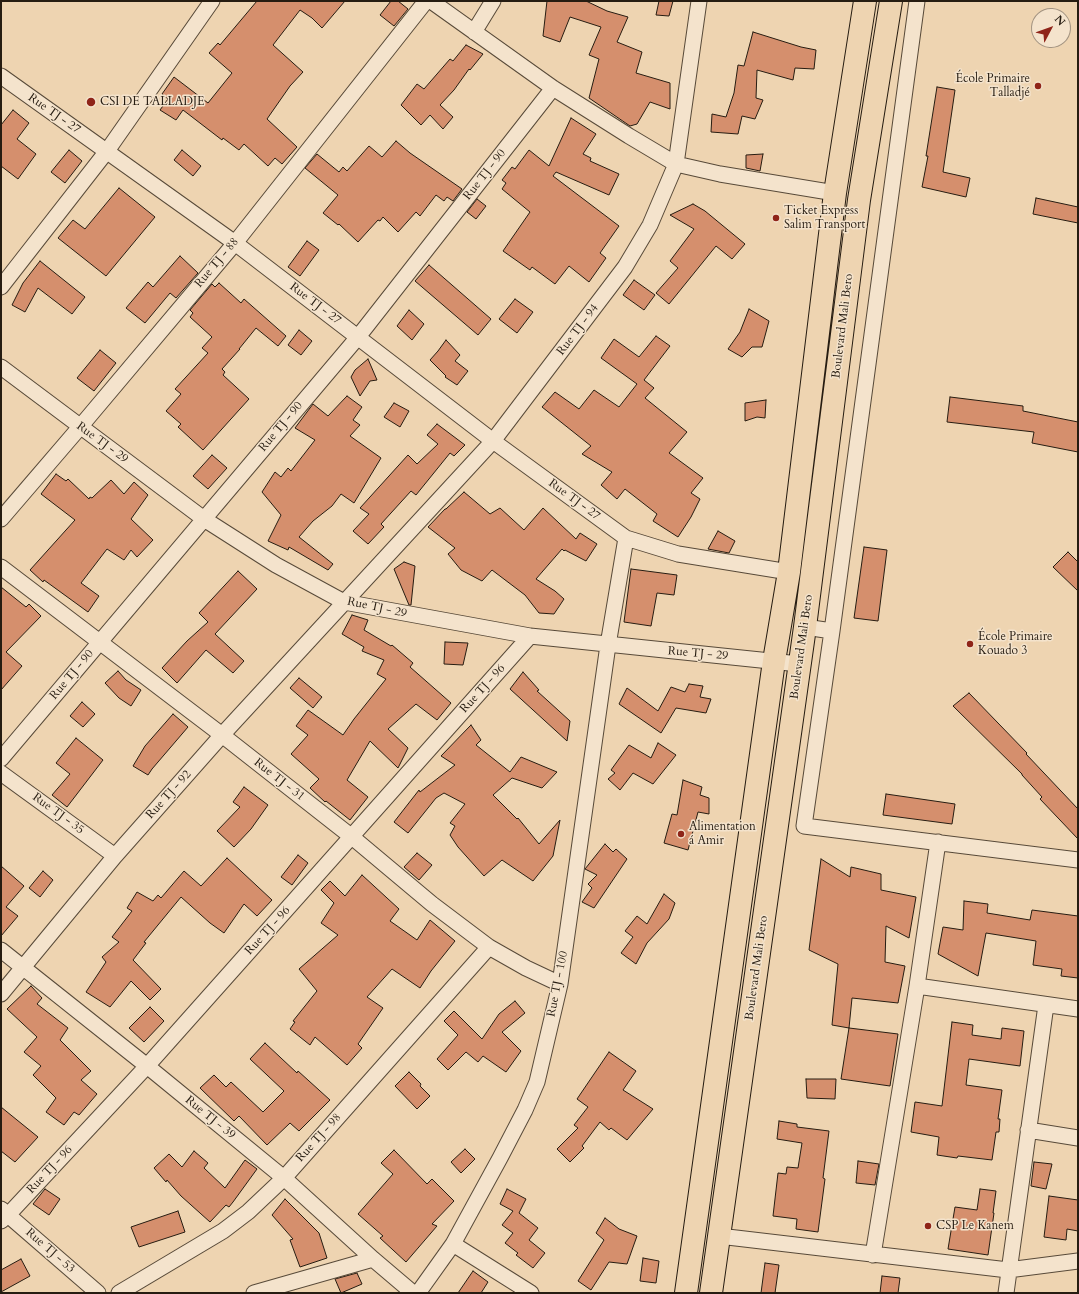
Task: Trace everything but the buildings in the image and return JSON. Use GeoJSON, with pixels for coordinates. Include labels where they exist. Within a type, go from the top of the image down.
{"type":"FeatureCollection","features":[{"type":"Feature","properties":{"kind":"main road","name":"Boulevard Mali Bero"},"geometry":{"type":"LineString","coordinates":[[686,1293],[774,661],[789,572],[834,193],[865,1]]}},
{"type":"Feature","properties":{"kind":"main road","name":"Boulevard Mali Bero"},"geometry":{"type":"LineString","coordinates":[[711,1293],[805,627],[859,200],[891,1]]}},
{"type":"Feature","properties":{"kind":"street"},"geometry":{"type":"LineString","coordinates":[[1,288],[107,151],[212,1]]}},
{"type":"Feature","properties":{"kind":"street","name":"Rue TJ - 88"},"geometry":{"type":"LineString","coordinates":[[1,519],[235,243],[426,1]]}},
{"type":"Feature","properties":{"kind":"street"},"geometry":{"type":"LineString","coordinates":[[431,1],[552,88],[676,164],[720,174],[834,193]]}},
{"type":"Feature","properties":{"kind":"street"},"geometry":{"type":"LineString","coordinates":[[474,32],[492,1]]}},
{"type":"Feature","properties":{"kind":"street","name":"Rue TJ - 94"},"geometry":{"type":"LineString","coordinates":[[344,602],[493,441],[626,267],[650,225],[676,164],[699,1]]}},
{"type":"Feature","properties":{"kind":"street"},"geometry":{"type":"LineString","coordinates":[[918,1],[804,826],[1078,860]]}},
{"type":"Feature","properties":{"kind":"street","name":"Rue TJ - 27"},"geometry":{"type":"LineString","coordinates":[[1,76],[235,243],[493,441],[626,538],[678,554],[789,572]]}},
{"type":"Feature","properties":{"kind":"street","name":"Rue TJ - 90"},"geometry":{"type":"LineString","coordinates":[[1,758],[358,337],[552,88]]}},
{"type":"Feature","properties":{"kind":"street","name":"Rue TJ - 29"},"geometry":{"type":"LineString","coordinates":[[1,367],[204,518],[276,565],[344,602],[530,636],[799,664]]}},
{"type":"Feature","properties":{"kind":"street"},"geometry":{"type":"LineString","coordinates":[[608,645],[626,538]]}},
{"type":"Feature","properties":{"kind":"street","name":"Rue TJ - 31"},"geometry":{"type":"LineString","coordinates":[[1,568],[222,735],[352,837],[432,904],[489,947],[526,968],[560,984]]}},
{"type":"Feature","properties":{"kind":"street","name":"Rue TJ - 92"},"geometry":{"type":"LineString","coordinates":[[1,994],[115,856],[222,735],[344,602]]}},
{"type":"Feature","properties":{"kind":"street"},"geometry":{"type":"LineString","coordinates":[[805,627],[832,631]]}},
{"type":"Feature","properties":{"kind":"street","name":"Rue TJ - 96"},"geometry":{"type":"LineString","coordinates":[[3,1215],[147,1066],[530,636]]}},
{"type":"Feature","properties":{"kind":"street","name":"Rue TJ - 100"},"geometry":{"type":"LineString","coordinates":[[418,1293],[453,1244],[507,1145],[525,1110],[537,1082],[560,984],[608,645]]}},
{"type":"Feature","properties":{"kind":"street","name":"Rue TJ - 35"},"geometry":{"type":"LineString","coordinates":[[1,773],[115,856]]}},
{"type":"Feature","properties":{"kind":"street"},"geometry":{"type":"LineString","coordinates":[[874,1255],[917,986],[938,842]]}},
{"type":"Feature","properties":{"kind":"street","name":"Rue TJ - 98"},"geometry":{"type":"LineString","coordinates":[[119,1293],[223,1231],[248,1212],[284,1178],[489,947]]}},
{"type":"Feature","properties":{"kind":"street","name":"Rue TJ - 39"},"geometry":{"type":"LineString","coordinates":[[1,950],[147,1066],[284,1178],[373,1259],[413,1293]]}},
{"type":"Feature","properties":{"kind":"street"},"geometry":{"type":"LineString","coordinates":[[917,986],[1078,1009]]}},
{"type":"Feature","properties":{"kind":"street"},"geometry":{"type":"LineString","coordinates":[[1006,1293],[1046,1005]]}},
{"type":"Feature","properties":{"kind":"street"},"geometry":{"type":"LineString","coordinates":[[1028,1130],[1078,1138]]}},
{"type":"Feature","properties":{"kind":"street","name":"Rue TJ - 53"},"geometry":{"type":"LineString","coordinates":[[3,1215],[98,1293]]}},
{"type":"Feature","properties":{"kind":"street"},"geometry":{"type":"LineString","coordinates":[[719,1236],[1008,1270],[1078,1261]]}},
{"type":"Feature","properties":{"kind":"street"},"geometry":{"type":"LineString","coordinates":[[453,1244],[511,1288],[530,1293]]}},
{"type":"Feature","properties":{"kind":"street"},"geometry":{"type":"LineString","coordinates":[[254,1293],[373,1259]]}},
{"type":"Feature","properties":{"kind":"place","name":"École Primaire Talladjé"},"geometry":{"type":"Point","coordinates":[1038,86]}},
{"type":"Feature","properties":{"kind":"place","name":"CSI DE TALLADJE"},"geometry":{"type":"Point","coordinates":[91,102]}},
{"type":"Feature","properties":{"kind":"place","name":"Ticket Express Salim Transport"},"geometry":{"type":"Point","coordinates":[776,218]}},
{"type":"Feature","properties":{"kind":"place","name":"École Primaire Kouado 3"},"geometry":{"type":"Point","coordinates":[970,644]}},
{"type":"Feature","properties":{"kind":"place","name":"Alimentation á Amir"},"geometry":{"type":"Point","coordinates":[681,834]}},
{"type":"Feature","properties":{"kind":"place","name":"CSP Le Kanem"},"geometry":{"type":"Point","coordinates":[928,1226]}}]}
